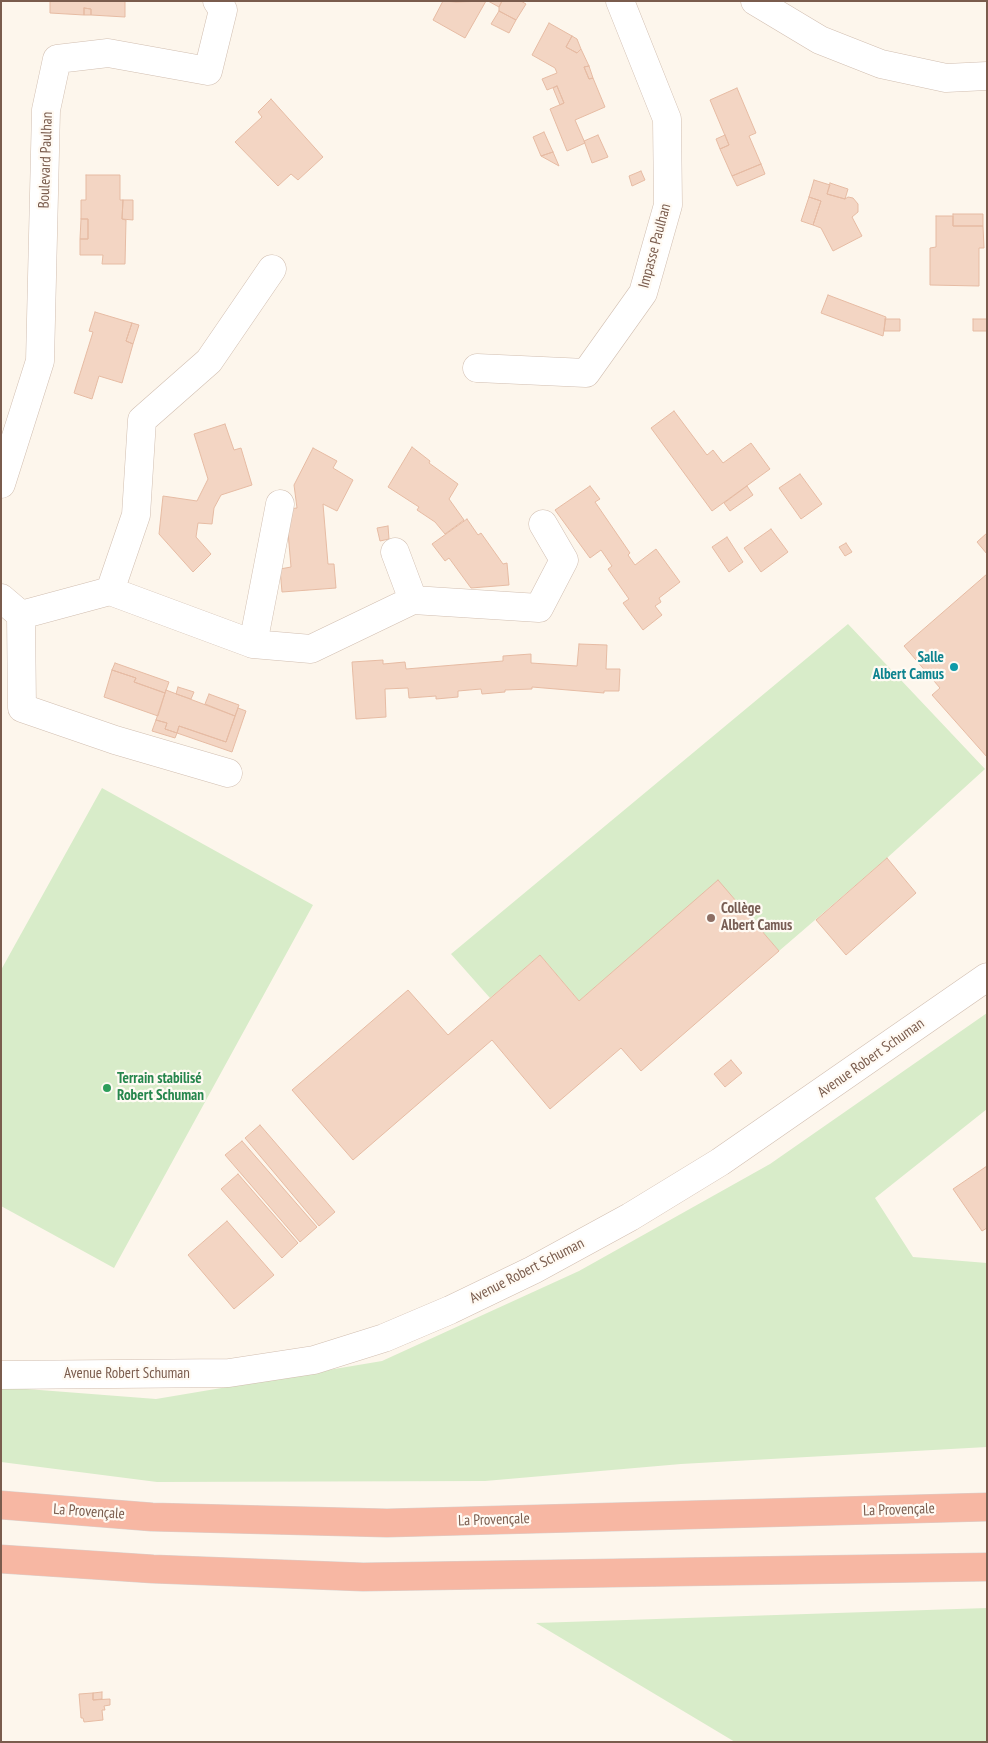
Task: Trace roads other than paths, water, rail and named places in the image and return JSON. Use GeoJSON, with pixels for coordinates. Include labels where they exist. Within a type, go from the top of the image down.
{"type":"FeatureCollection","features":[{"type":"Feature","properties":{"kind":"highway","name":"La Provençale"},"geometry":{"type":"LineString","coordinates":[[1,1505],[152,1517],[387,1523],[987,1507]]}},
{"type":"Feature","properties":{"kind":"highway"},"geometry":{"type":"LineString","coordinates":[[1,1559],[153,1569],[363,1577],[987,1566]]}},
{"type":"Feature","properties":{"kind":"street","name":"Boulevard Paulhan"},"geometry":{"type":"LineString","coordinates":[[1,484],[40,362],[46,110],[57,59],[108,53],[208,71],[223,10],[217,1]]}},
{"type":"Feature","properties":{"kind":"street","name":"Impasse Paulhan"},"geometry":{"type":"LineString","coordinates":[[477,368],[586,373],[643,293],[668,205],[667,119],[620,1]]}},
{"type":"Feature","properties":{"kind":"street"},"geometry":{"type":"LineString","coordinates":[[755,1],[820,40],[882,64],[946,78],[987,76]]}},
{"type":"Feature","properties":{"kind":"street"},"geometry":{"type":"LineString","coordinates":[[110,591],[136,515],[142,420],[209,361],[272,269]]}},
{"type":"Feature","properties":{"kind":"street"},"geometry":{"type":"LineString","coordinates":[[253,644],[280,504]]}},
{"type":"Feature","properties":{"kind":"street"},"geometry":{"type":"LineString","coordinates":[[228,773],[115,740],[22,708],[11,606],[110,591],[253,644],[311,649],[413,600],[539,608],[564,560],[543,524]]}},
{"type":"Feature","properties":{"kind":"street"},"geometry":{"type":"LineString","coordinates":[[395,552],[413,600]]}},
{"type":"Feature","properties":{"kind":"street","name":"Avenue Robert Schuman"},"geometry":{"type":"LineString","coordinates":[[1,1375],[229,1373],[314,1360],[384,1338],[450,1310],[533,1270],[630,1217],[720,1162],[987,977]]}},
{"type":"Feature","properties":{"kind":"place","name":"Salle Albert Camus"},"geometry":{"type":"Point","coordinates":[954,667]}},
{"type":"Feature","properties":{"kind":"place","name":"Collège Albert Camus"},"geometry":{"type":"Point","coordinates":[711,918]}},
{"type":"Feature","properties":{"kind":"place","name":"Terrain stabilisé Robert Schuman"},"geometry":{"type":"Point","coordinates":[107,1088]}}]}
